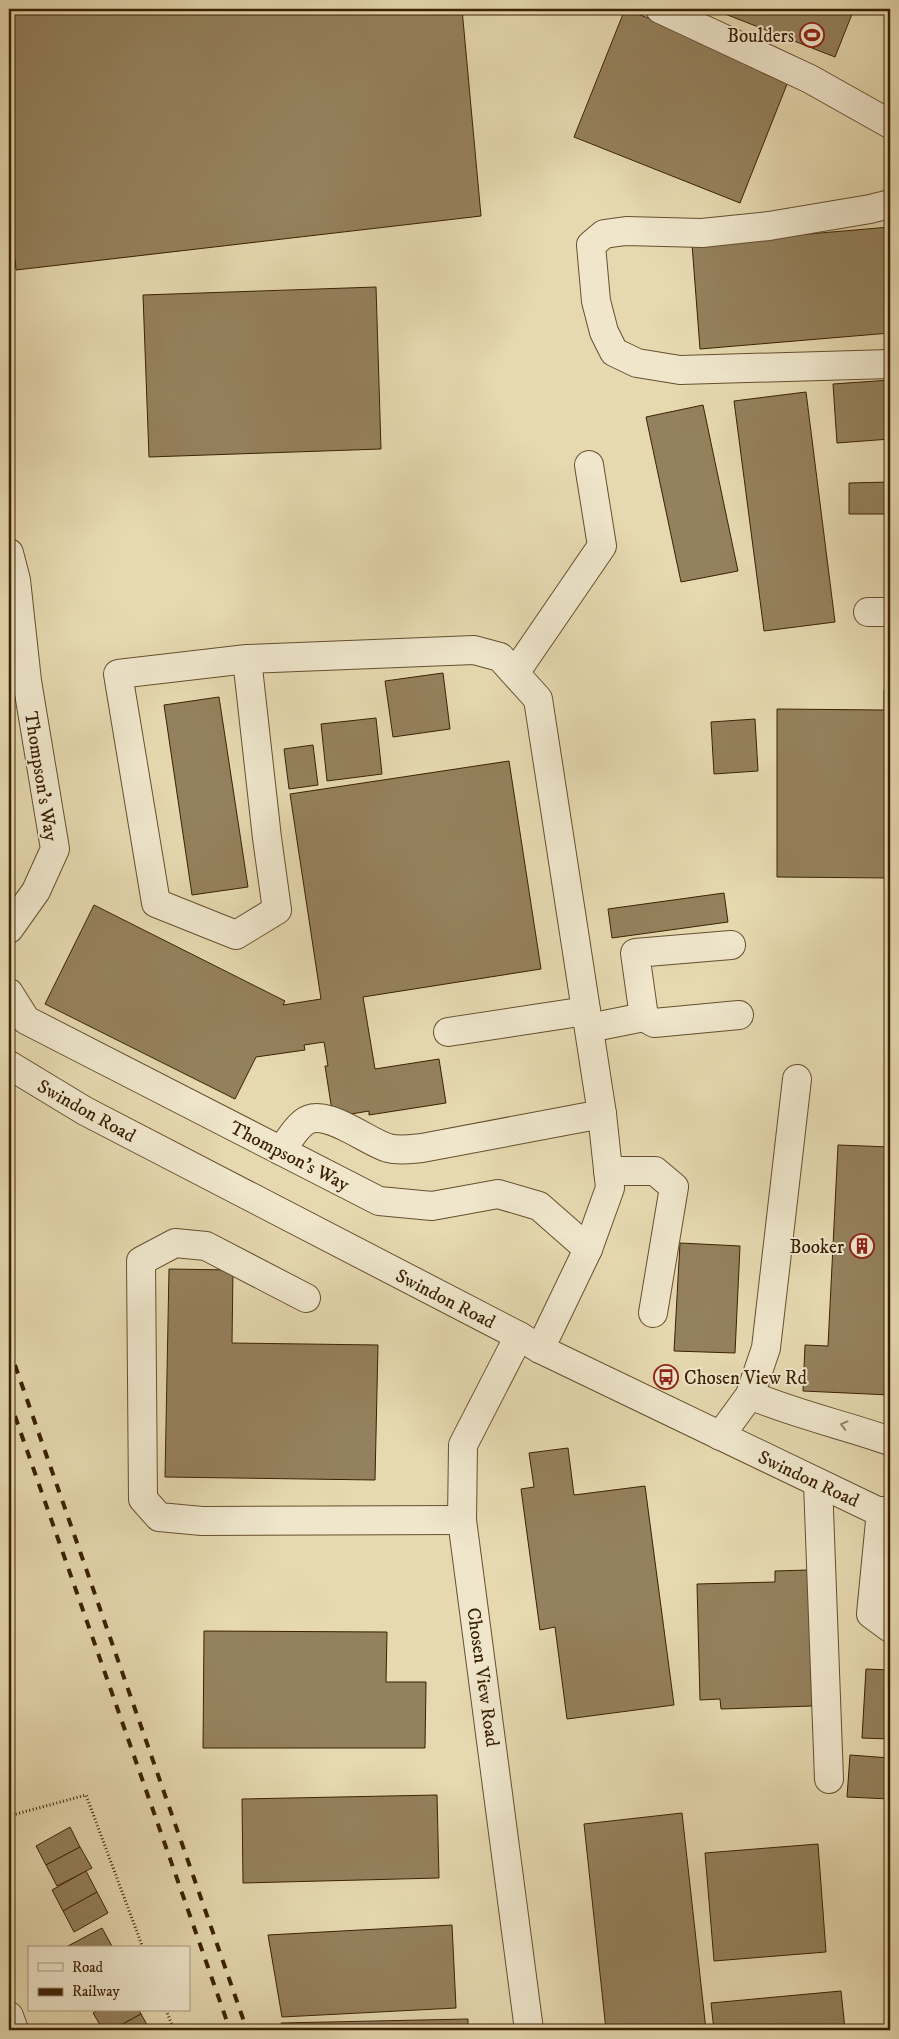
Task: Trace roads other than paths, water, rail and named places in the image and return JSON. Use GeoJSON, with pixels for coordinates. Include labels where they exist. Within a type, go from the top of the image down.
{"type":"FeatureCollection","features":[{"type":"Feature","properties":{"kind":"street"},"geometry":{"type":"LineString","coordinates":[[660,9],[810,79],[890,124]]}},
{"type":"Feature","properties":{"kind":"street"},"geometry":{"type":"LineString","coordinates":[[890,204],[769,226],[702,233],[626,231],[604,234],[591,245],[596,300],[604,332],[614,352],[637,363],[680,370],[890,364]]}},
{"type":"Feature","properties":{"kind":"street"},"geometry":{"type":"LineString","coordinates":[[515,673],[602,546],[590,465]]}},
{"type":"Feature","properties":{"kind":"street","name":"Thompson's Way"},"geometry":{"type":"LineString","coordinates":[[9,553],[16,580],[27,682],[55,849],[36,891],[9,928]]}},
{"type":"Feature","properties":{"kind":"street","name":"Chosen View Road"},"geometry":{"type":"LineString","coordinates":[[247,659],[266,838],[277,910],[236,935],[156,903],[118,674],[247,659],[474,650],[500,657],[538,699],[602,1114],[610,1188],[588,1249],[463,1445],[462,1520],[529,2030]]}},
{"type":"Feature","properties":{"kind":"street"},"geometry":{"type":"LineString","coordinates":[[644,1016],[635,953],[731,945]]}},
{"type":"Feature","properties":{"kind":"street","name":"Thompson's Way"},"geometry":{"type":"LineString","coordinates":[[9,993],[26,1020],[379,1201],[432,1206],[498,1194],[539,1206],[588,1249]]}},
{"type":"Feature","properties":{"kind":"street"},"geometry":{"type":"LineString","coordinates":[[448,1032],[587,1019],[644,1016],[654,1023],[739,1015]]}},
{"type":"Feature","properties":{"kind":"street","name":"Swindon Road"},"geometry":{"type":"LineString","coordinates":[[9,1065],[85,1111],[529,1342],[720,1436],[886,1514]]}},
{"type":"Feature","properties":{"kind":"street"},"geometry":{"type":"LineString","coordinates":[[720,1436],[750,1395],[766,1348],[797,1079]]}},
{"type":"Feature","properties":{"kind":"street"},"geometry":{"type":"LineString","coordinates":[[281,1150],[303,1122],[314,1117],[326,1118],[388,1148],[401,1150],[422,1148],[602,1114]]}},
{"type":"Feature","properties":{"kind":"street"},"geometry":{"type":"LineString","coordinates":[[608,1171],[655,1171],[674,1187],[653,1313]]}},
{"type":"Feature","properties":{"kind":"street"},"geometry":{"type":"LineString","coordinates":[[306,1298],[206,1246],[175,1243],[141,1261],[143,1499],[159,1517],[202,1521],[462,1520]]}},
{"type":"Feature","properties":{"kind":"street"},"geometry":{"type":"LineString","coordinates":[[750,1395],[784,1409],[850,1427],[890,1441]]}},
{"type":"Feature","properties":{"kind":"street"},"geometry":{"type":"LineString","coordinates":[[818,1483],[829,1779]]}},
{"type":"Feature","properties":{"kind":"street"},"geometry":{"type":"LineString","coordinates":[[886,1514],[871,1614],[890,1628]]}},
{"type":"Feature","properties":{"kind":"street"},"geometry":{"type":"LineString","coordinates":[[9,2016],[14,2030]]}},
{"type":"Feature","properties":{"kind":"railway"},"geometry":{"type":"LineString","coordinates":[[9,1348],[247,2030]]}},
{"type":"Feature","properties":{"kind":"railway"},"geometry":{"type":"LineString","coordinates":[[9,1399],[230,2030]]}},
{"type":"Feature","properties":{"kind":"place","name":"Boulders"},"geometry":{"type":"Point","coordinates":[812,35]}},
{"type":"Feature","properties":{"kind":"place","name":"Booker"},"geometry":{"type":"Point","coordinates":[862,1246]}},
{"type":"Feature","properties":{"kind":"place","name":"Chosen View Rd"},"geometry":{"type":"Point","coordinates":[666,1377]}}]}
